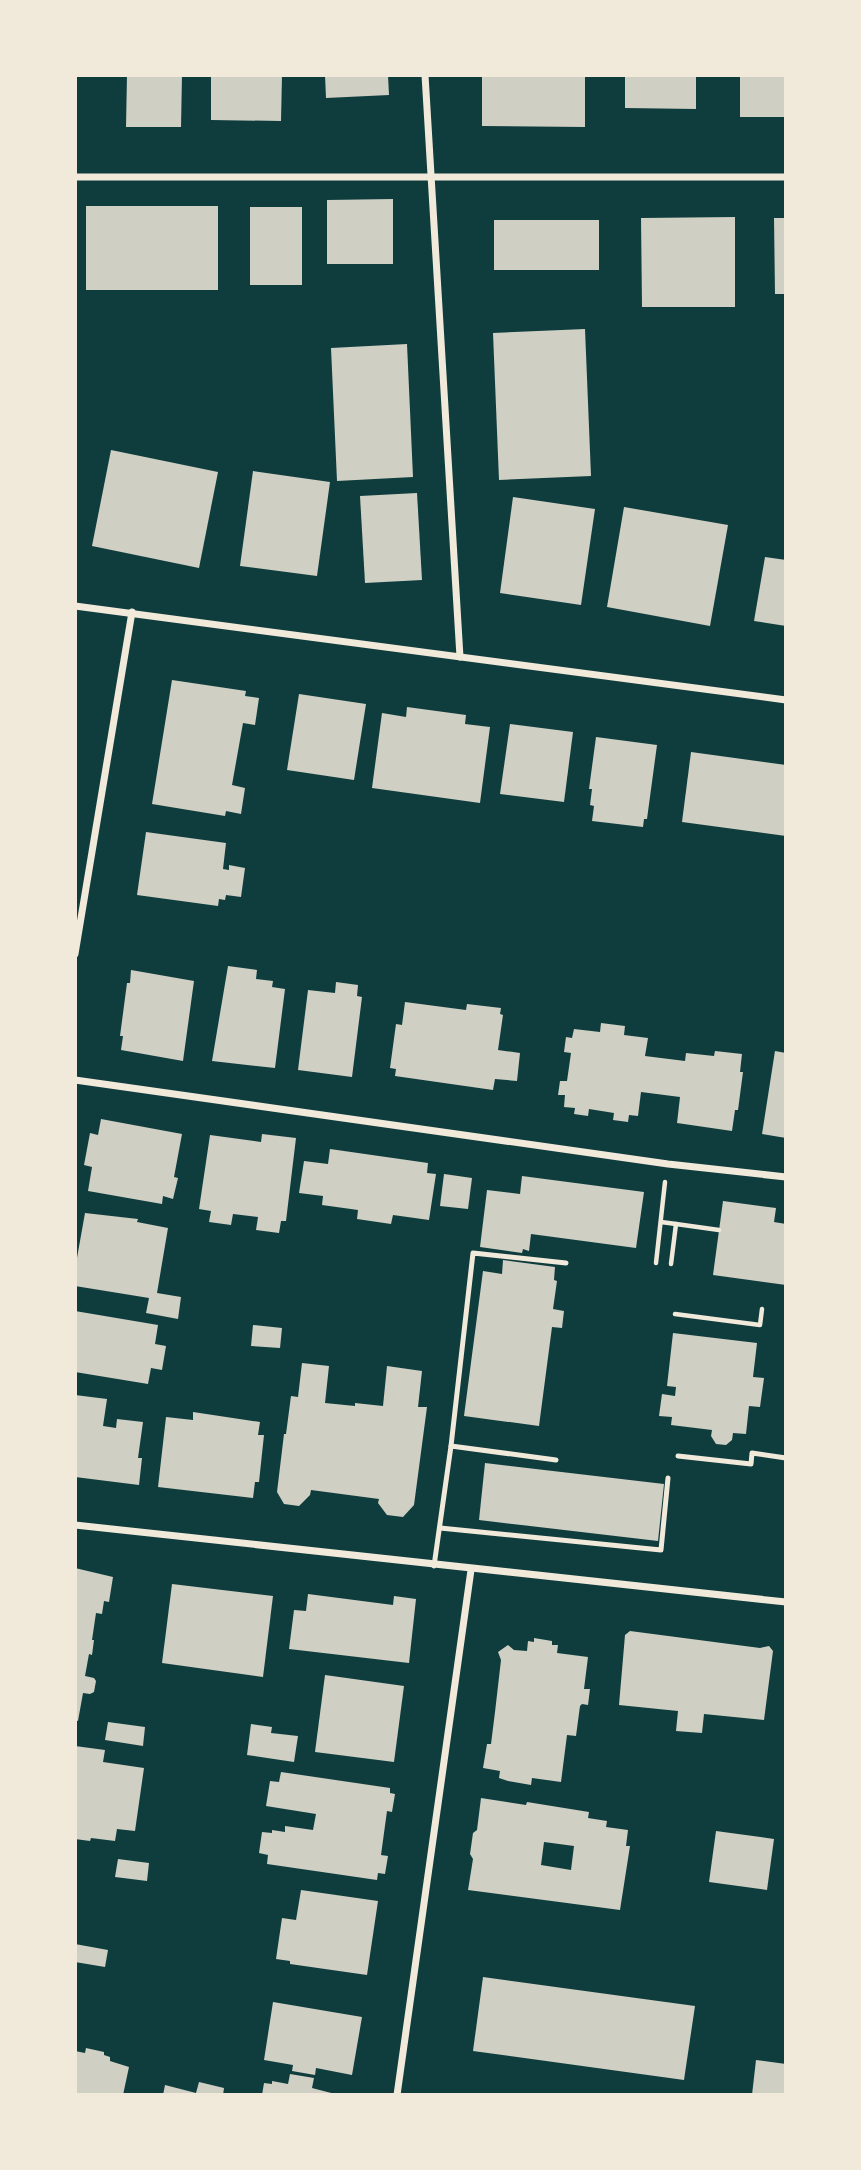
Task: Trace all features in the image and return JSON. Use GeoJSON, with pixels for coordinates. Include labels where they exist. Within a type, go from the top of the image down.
{"type":"FeatureCollection","features":[{"type":"Feature","properties":{"kind":"street"},"geometry":{"type":"LineString","coordinates":[[425,75],[460,657]]}},
{"type":"Feature","properties":{"kind":"street"},"geometry":{"type":"LineString","coordinates":[[75,177],[786,177]]}},
{"type":"Feature","properties":{"kind":"street"},"geometry":{"type":"LineString","coordinates":[[75,606],[132,611],[786,699]]}},
{"type":"Feature","properties":{"kind":"street"},"geometry":{"type":"LineString","coordinates":[[75,954],[132,611]]}},
{"type":"Feature","properties":{"kind":"street"},"geometry":{"type":"LineString","coordinates":[[75,1080],[668,1164],[786,1177]]}},
{"type":"Feature","properties":{"kind":"street"},"geometry":{"type":"LineString","coordinates":[[75,1525],[434,1566],[786,1602]]}},
{"type":"Feature","properties":{"kind":"street"},"geometry":{"type":"LineString","coordinates":[[397,2095],[471,1570]]}},
{"type":"Feature","properties":{"kind":"lane"},"geometry":{"type":"LineString","coordinates":[[434,1566],[451,1446],[472,1253],[566,1263]]}},
{"type":"Feature","properties":{"kind":"lane"},"geometry":{"type":"LineString","coordinates":[[451,1446],[556,1460]]}},
{"type":"Feature","properties":{"kind":"lane"},"geometry":{"type":"LineString","coordinates":[[678,1456],[751,1464],[752,1453],[786,1458]]}},
{"type":"Feature","properties":{"kind":"lane"},"geometry":{"type":"LineString","coordinates":[[440,1528],[661,1550],[668,1478]]}},
{"type":"Feature","properties":{"kind":"path"},"geometry":{"type":"LineString","coordinates":[[656,1263],[668,1164]]}},
{"type":"Feature","properties":{"kind":"path"},"geometry":{"type":"LineString","coordinates":[[661,1223],[719,1230]]}},
{"type":"Feature","properties":{"kind":"path"},"geometry":{"type":"LineString","coordinates":[[670,1264],[676,1224]]}},
{"type":"Feature","properties":{"kind":"path"},"geometry":{"type":"LineString","coordinates":[[675,1314],[760,1325],[762,1309]]}},
{"type":"Feature","properties":{"kind":"building"},"geometry":{"type":"Polygon","coordinates":[[[127,75],[182,75],[181,127],[126,127],[127,75]]]}},
{"type":"Feature","properties":{"kind":"building"},"geometry":{"type":"Polygon","coordinates":[[[211,75],[282,75],[281,121],[211,120],[211,75]]]}},
{"type":"Feature","properties":{"kind":"building"},"geometry":{"type":"Polygon","coordinates":[[[325,75],[388,75],[389,95],[326,98],[325,75]]]}},
{"type":"Feature","properties":{"kind":"building"},"geometry":{"type":"Polygon","coordinates":[[[482,75],[585,75],[585,127],[482,126],[482,75]]]}},
{"type":"Feature","properties":{"kind":"building"},"geometry":{"type":"Polygon","coordinates":[[[625,75],[696,75],[696,109],[625,108],[625,75]]]}},
{"type":"Feature","properties":{"kind":"building"},"geometry":{"type":"Polygon","coordinates":[[[740,75],[786,75],[786,117],[740,117],[740,75]]]}},
{"type":"Feature","properties":{"kind":"building"},"geometry":{"type":"Polygon","coordinates":[[[393,199],[393,264],[327,264],[327,200],[393,199]]]}},
{"type":"Feature","properties":{"kind":"building"},"geometry":{"type":"Polygon","coordinates":[[[86,206],[218,206],[218,290],[86,290],[86,206]]]}},
{"type":"Feature","properties":{"kind":"building"},"geometry":{"type":"Polygon","coordinates":[[[250,207],[302,207],[302,285],[250,285],[250,207]]]}},
{"type":"Feature","properties":{"kind":"building"},"geometry":{"type":"Polygon","coordinates":[[[735,217],[735,307],[642,307],[641,218],[735,217]]]}},
{"type":"Feature","properties":{"kind":"building"},"geometry":{"type":"Polygon","coordinates":[[[774,218],[786,218],[786,294],[775,294],[774,218]]]}},
{"type":"Feature","properties":{"kind":"building"},"geometry":{"type":"Polygon","coordinates":[[[494,220],[599,220],[599,270],[494,270],[494,220]]]}},
{"type":"Feature","properties":{"kind":"building"},"geometry":{"type":"Polygon","coordinates":[[[585,329],[591,476],[499,480],[493,333],[585,329]]]}},
{"type":"Feature","properties":{"kind":"building"},"geometry":{"type":"Polygon","coordinates":[[[407,344],[413,477],[337,481],[331,348],[407,344]]]}},
{"type":"Feature","properties":{"kind":"building"},"geometry":{"type":"Polygon","coordinates":[[[111,450],[218,472],[199,568],[92,546],[111,450]]]}},
{"type":"Feature","properties":{"kind":"building"},"geometry":{"type":"Polygon","coordinates":[[[253,471],[330,482],[317,576],[240,566],[253,471]]]}},
{"type":"Feature","properties":{"kind":"building"},"geometry":{"type":"Polygon","coordinates":[[[417,493],[422,580],[365,583],[360,496],[417,493]]]}},
{"type":"Feature","properties":{"kind":"building"},"geometry":{"type":"Polygon","coordinates":[[[513,497],[595,509],[581,605],[500,593],[513,497]]]}},
{"type":"Feature","properties":{"kind":"building"},"geometry":{"type":"Polygon","coordinates":[[[624,507],[728,525],[710,626],[607,607],[624,507]]]}},
{"type":"Feature","properties":{"kind":"building"},"geometry":{"type":"Polygon","coordinates":[[[765,557],[786,560],[786,626],[754,621],[765,557]]]}},
{"type":"Feature","properties":{"kind":"building"},"geometry":{"type":"Polygon","coordinates":[[[172,680],[246,691],[245,696],[259,698],[255,725],[243,723],[232,785],[245,788],[241,814],[226,811],[225,816],[152,804],[172,680]]]}},
{"type":"Feature","properties":{"kind":"building"},"geometry":{"type":"Polygon","coordinates":[[[299,694],[366,704],[354,780],[287,770],[299,694]]]}},
{"type":"Feature","properties":{"kind":"building"},"geometry":{"type":"Polygon","coordinates":[[[407,707],[466,715],[465,724],[490,727],[480,803],[372,788],[382,713],[406,717],[407,707]]]}},
{"type":"Feature","properties":{"kind":"building"},"geometry":{"type":"Polygon","coordinates":[[[510,724],[573,732],[564,802],[500,794],[510,724]]]}},
{"type":"Feature","properties":{"kind":"building"},"geometry":{"type":"Polygon","coordinates":[[[596,737],[657,745],[647,819],[644,819],[643,827],[592,821],[594,806],[590,805],[592,789],[589,789],[596,737]]]}},
{"type":"Feature","properties":{"kind":"building"},"geometry":{"type":"Polygon","coordinates":[[[691,752],[786,765],[786,836],[682,822],[691,752]]]}},
{"type":"Feature","properties":{"kind":"building"},"geometry":{"type":"Polygon","coordinates":[[[146,832],[226,843],[223,869],[229,870],[229,865],[245,868],[241,897],[226,895],[225,900],[219,899],[218,906],[137,895],[146,832]]]}},
{"type":"Feature","properties":{"kind":"building"},"geometry":{"type":"Polygon","coordinates":[[[228,966],[257,970],[256,979],[273,981],[272,987],[285,989],[275,1068],[212,1061],[228,966]]]}},
{"type":"Feature","properties":{"kind":"building"},"geometry":{"type":"Polygon","coordinates":[[[131,970],[194,981],[183,1061],[121,1050],[123,1036],[120,1036],[131,970]]]}},
{"type":"Feature","properties":{"kind":"building"},"geometry":{"type":"Polygon","coordinates":[[[336,982],[358,985],[357,996],[362,997],[352,1077],[298,1070],[308,990],[335,993],[336,982]]]}},
{"type":"Feature","properties":{"kind":"building"},"geometry":{"type":"Polygon","coordinates":[[[405,1002],[466,1010],[467,1004],[501,1008],[500,1014],[503,1015],[498,1050],[520,1053],[517,1081],[495,1079],[493,1090],[395,1076],[396,1069],[390,1068],[396,1024],[402,1025],[405,1002]]]}},
{"type":"Feature","properties":{"kind":"building"},"geometry":{"type":"Polygon","coordinates":[[[601,1023],[625,1026],[624,1035],[648,1038],[645,1056],[685,1061],[686,1053],[714,1056],[715,1051],[742,1054],[740,1072],[743,1072],[732,1131],[677,1123],[680,1097],[641,1092],[638,1116],[629,1115],[628,1122],[613,1120],[614,1113],[589,1109],[588,1116],[574,1114],[575,1108],[564,1107],[565,1095],[558,1095],[560,1081],[567,1081],[571,1053],[564,1052],[566,1037],[572,1038],[574,1029],[600,1032],[601,1023]]]}},
{"type":"Feature","properties":{"kind":"building"},"geometry":{"type":"Polygon","coordinates":[[[775,1051],[786,1053],[786,1138],[762,1134],[775,1051]]]}},
{"type":"Feature","properties":{"kind":"building"},"geometry":{"type":"Polygon","coordinates":[[[101,1119],[182,1134],[173,1199],[163,1196],[162,1204],[88,1191],[92,1167],[84,1165],[90,1133],[98,1135],[101,1119]]]}},
{"type":"Feature","properties":{"kind":"building"},"geometry":{"type":"Polygon","coordinates":[[[262,1134],[296,1138],[286,1221],[281,1221],[279,1233],[256,1230],[258,1217],[233,1214],[231,1225],[209,1222],[211,1211],[199,1209],[210,1135],[261,1142],[262,1134]]]}},
{"type":"Feature","properties":{"kind":"building"},"geometry":{"type":"Polygon","coordinates":[[[330,1149],[428,1163],[427,1173],[436,1174],[429,1220],[393,1215],[391,1224],[357,1219],[358,1210],[322,1205],[323,1196],[299,1193],[304,1161],[328,1164],[330,1149]]]}},
{"type":"Feature","properties":{"kind":"building"},"geometry":{"type":"Polygon","coordinates":[[[444,1174],[472,1178],[468,1209],[440,1206],[444,1174]]]}},
{"type":"Feature","properties":{"kind":"building"},"geometry":{"type":"Polygon","coordinates":[[[522,1176],[644,1192],[636,1248],[531,1234],[529,1251],[523,1249],[522,1253],[480,1247],[487,1190],[520,1194],[522,1176]]]}},
{"type":"Feature","properties":{"kind":"building"},"geometry":{"type":"Polygon","coordinates":[[[723,1201],[776,1208],[774,1222],[786,1224],[786,1285],[713,1275],[723,1201]]]}},
{"type":"Feature","properties":{"kind":"building"},"geometry":{"type":"Polygon","coordinates":[[[85,1213],[138,1219],[137,1222],[168,1228],[157,1293],[181,1297],[178,1319],[146,1313],[149,1298],[75,1286],[75,1269],[85,1213]]]}},
{"type":"Feature","properties":{"kind":"building"},"geometry":{"type":"Polygon","coordinates":[[[503,1260],[555,1267],[554,1280],[557,1281],[553,1309],[564,1311],[562,1328],[552,1327],[539,1426],[464,1416],[483,1271],[502,1274],[503,1260]]]}},
{"type":"Feature","properties":{"kind":"building"},"geometry":{"type":"Polygon","coordinates":[[[75,1311],[158,1325],[155,1344],[166,1346],[162,1370],[151,1368],[148,1384],[75,1372],[75,1311]]]}},
{"type":"Feature","properties":{"kind":"building"},"geometry":{"type":"Polygon","coordinates":[[[253,1325],[282,1328],[280,1348],[251,1346],[253,1325]]]}},
{"type":"Feature","properties":{"kind":"building"},"geometry":{"type":"Polygon","coordinates":[[[673,1333],[757,1343],[753,1377],[764,1378],[760,1407],[749,1406],[746,1434],[733,1433],[732,1440],[726,1445],[716,1444],[711,1436],[712,1430],[671,1425],[672,1417],[659,1416],[662,1394],[675,1396],[676,1387],[667,1386],[673,1333]]]}},
{"type":"Feature","properties":{"kind":"building"},"geometry":{"type":"Polygon","coordinates":[[[302,1363],[329,1366],[325,1403],[355,1406],[355,1403],[383,1406],[387,1366],[422,1371],[418,1407],[427,1407],[414,1505],[403,1517],[387,1515],[378,1503],[379,1499],[311,1490],[310,1495],[299,1506],[284,1504],[277,1492],[284,1434],[291,1396],[298,1397],[302,1363]]]}},
{"type":"Feature","properties":{"kind":"building"},"geometry":{"type":"Polygon","coordinates":[[[75,1395],[107,1399],[103,1426],[116,1428],[117,1419],[143,1422],[138,1458],[142,1458],[139,1485],[75,1477],[75,1395]]]}},
{"type":"Feature","properties":{"kind":"building"},"geometry":{"type":"Polygon","coordinates":[[[193,1412],[260,1422],[258,1435],[264,1435],[259,1482],[255,1482],[253,1498],[158,1487],[166,1417],[193,1420],[193,1412]]]}},
{"type":"Feature","properties":{"kind":"building"},"geometry":{"type":"Polygon","coordinates":[[[485,1463],[664,1484],[658,1541],[479,1520],[485,1463]]]}},
{"type":"Feature","properties":{"kind":"building"},"geometry":{"type":"Polygon","coordinates":[[[75,1568],[113,1577],[109,1602],[104,1601],[102,1614],[96,1613],[92,1655],[89,1654],[85,1676],[96,1681],[94,1692],[83,1693],[78,1721],[75,1720],[75,1568]]]}},
{"type":"Feature","properties":{"kind":"building"},"geometry":{"type":"Polygon","coordinates":[[[172,1584],[273,1596],[263,1677],[162,1663],[172,1584]]]}},
{"type":"Feature","properties":{"kind":"building"},"geometry":{"type":"Polygon","coordinates":[[[308,1594],[393,1605],[394,1596],[416,1599],[409,1663],[289,1649],[294,1610],[306,1611],[308,1594]]]}},
{"type":"Feature","properties":{"kind":"building"},"geometry":{"type":"Polygon","coordinates":[[[630,1631],[760,1648],[769,1646],[773,1651],[764,1720],[704,1714],[702,1733],[676,1731],[678,1711],[619,1705],[625,1635],[630,1631]]]}},
{"type":"Feature","properties":{"kind":"building"},"geometry":{"type":"Polygon","coordinates":[[[534,1638],[552,1641],[552,1645],[558,1645],[557,1653],[588,1657],[584,1689],[590,1689],[588,1705],[580,1706],[576,1736],[567,1735],[561,1782],[532,1778],[531,1785],[499,1778],[500,1771],[483,1768],[487,1744],[491,1744],[501,1660],[498,1652],[508,1645],[514,1650],[527,1651],[528,1641],[534,1642],[534,1638]]]}},
{"type":"Feature","properties":{"kind":"building"},"geometry":{"type":"Polygon","coordinates":[[[325,1675],[404,1686],[394,1762],[315,1752],[325,1675]]]}},
{"type":"Feature","properties":{"kind":"building"},"geometry":{"type":"Polygon","coordinates":[[[108,1722],[145,1727],[143,1746],[105,1740],[108,1722]]]}},
{"type":"Feature","properties":{"kind":"building"},"geometry":{"type":"Polygon","coordinates":[[[251,1724],[272,1727],[271,1733],[298,1736],[294,1762],[247,1755],[251,1724]]]}},
{"type":"Feature","properties":{"kind":"building"},"geometry":{"type":"Polygon","coordinates":[[[75,1746],[105,1750],[103,1762],[144,1768],[135,1831],[117,1829],[115,1841],[75,1839],[75,1746]]]}},
{"type":"Feature","properties":{"kind":"building"},"geometry":{"type":"Polygon","coordinates":[[[281,1772],[390,1788],[390,1793],[395,1794],[392,1812],[387,1811],[381,1855],[388,1856],[385,1874],[378,1873],[377,1880],[267,1864],[268,1855],[259,1853],[262,1832],[285,1832],[285,1826],[313,1830],[316,1814],[266,1806],[270,1781],[279,1782],[281,1772]]]}},
{"type":"Feature","properties":{"kind":"building"},"geometry":{"type":"Polygon","coordinates":[[[481,1798],[589,1812],[588,1818],[607,1821],[606,1827],[628,1830],[626,1846],[630,1846],[620,1910],[468,1890],[473,1859],[470,1854],[473,1833],[477,1830],[481,1798]],[[544,1842],[541,1865],[571,1870],[574,1846],[544,1842]]]}},
{"type":"Feature","properties":{"kind":"building"},"geometry":{"type":"Polygon","coordinates":[[[716,1831],[774,1839],[767,1890],[709,1882],[716,1831]]]}},
{"type":"Feature","properties":{"kind":"building"},"geometry":{"type":"Polygon","coordinates":[[[118,1859],[149,1863],[147,1881],[115,1877],[118,1859]]]}},
{"type":"Feature","properties":{"kind":"building"},"geometry":{"type":"Polygon","coordinates":[[[301,1890],[378,1901],[367,1975],[290,1964],[290,1961],[276,1959],[282,1918],[296,1920],[301,1890]]]}},
{"type":"Feature","properties":{"kind":"building"},"geometry":{"type":"Polygon","coordinates":[[[75,1944],[108,1950],[105,1967],[75,1962],[75,1944]]]}},
{"type":"Feature","properties":{"kind":"building"},"geometry":{"type":"Polygon","coordinates":[[[483,1977],[695,2006],[684,2080],[473,2051],[483,1977]]]}},
{"type":"Feature","properties":{"kind":"building"},"geometry":{"type":"Polygon","coordinates":[[[273,2002],[362,2017],[352,2075],[316,2068],[315,2075],[292,2071],[293,2065],[264,2060],[273,2002]]]}},
{"type":"Feature","properties":{"kind":"building"},"geometry":{"type":"Polygon","coordinates":[[[86,2048],[104,2052],[104,2055],[110,2057],[110,2061],[129,2067],[123,2095],[75,2095],[75,2051],[85,2053],[86,2048]]]}},
{"type":"Feature","properties":{"kind":"building"},"geometry":{"type":"Polygon","coordinates":[[[756,2060],[786,2064],[786,2095],[752,2095],[756,2060]]]}},
{"type":"Feature","properties":{"kind":"building"},"geometry":{"type":"Polygon","coordinates":[[[290,2074],[314,2078],[312,2088],[339,2095],[262,2095],[264,2083],[272,2084],[272,2081],[288,2084],[290,2074]]]}},
{"type":"Feature","properties":{"kind":"building"},"geometry":{"type":"Polygon","coordinates":[[[199,2082],[224,2088],[223,2095],[163,2095],[165,2085],[196,2093],[199,2082]]]}}]}
